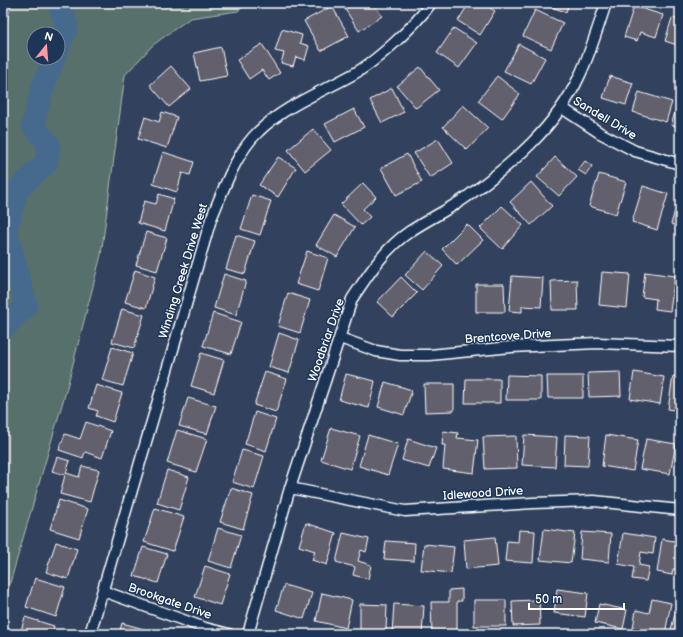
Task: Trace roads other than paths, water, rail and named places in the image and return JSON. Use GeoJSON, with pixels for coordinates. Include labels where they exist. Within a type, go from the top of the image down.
{"type":"FeatureCollection","features":[{"type":"Feature","properties":{"kind":"street","name":"Winding Creek Drive West"},"geometry":{"type":"LineString","coordinates":[[90,634],[211,219],[227,179],[248,144],[258,131],[299,102],[352,76],[369,64],[389,48],[430,3]]}},
{"type":"Feature","properties":{"kind":"street","name":"Woodbriar Drive"},"geometry":{"type":"LineString","coordinates":[[248,634],[290,488],[352,299],[370,272],[386,252],[407,233],[468,196],[525,150],[546,128],[562,108],[579,78],[606,3]]}},
{"type":"Feature","properties":{"kind":"street","name":"Sandell Drive"},"geometry":{"type":"LineString","coordinates":[[562,108],[600,133],[635,151],[680,164]]}},
{"type":"Feature","properties":{"kind":"street","name":"Brentcove Drive"},"geometry":{"type":"LineString","coordinates":[[340,338],[376,351],[400,355],[430,355],[511,347],[597,343],[680,346]]}},
{"type":"Feature","properties":{"kind":"street","name":"Idlewood Drive"},"geometry":{"type":"LineString","coordinates":[[290,488],[405,511],[533,503],[594,501],[680,510]]}},
{"type":"Feature","properties":{"kind":"street","name":"Brookgate Drive"},"geometry":{"type":"LineString","coordinates":[[103,590],[205,628],[229,634]]}},
{"type":"Feature","properties":{"kind":"waterway"},"geometry":{"type":"LineString","coordinates":[[59,3],[67,27],[66,29]]}},
{"type":"Feature","properties":{"kind":"waterway"},"geometry":{"type":"LineString","coordinates":[[3,328],[26,306],[6,230],[17,190],[46,163],[49,145],[33,125],[41,93],[51,66]]}}]}
